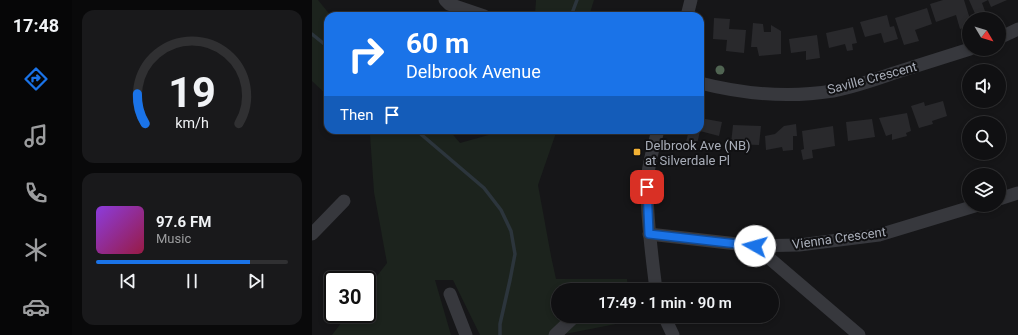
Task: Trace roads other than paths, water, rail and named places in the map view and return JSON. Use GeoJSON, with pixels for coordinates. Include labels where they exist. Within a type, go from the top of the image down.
{"type":"FeatureCollection","features":[{"type":"Feature","properties":{"kind":"street"},"geometry":{"type":"LineString","coordinates":[[444,0],[449,4],[472,12]]}},
{"type":"Feature","properties":{"kind":"street"},"geometry":{"type":"LineString","coordinates":[[688,12],[691,0]]}},
{"type":"Feature","properties":{"kind":"street"},"geometry":{"type":"LineString","coordinates":[[1006,35],[1018,29]]}},
{"type":"Feature","properties":{"kind":"street","name":"Saville Crescent"},"geometry":{"type":"LineString","coordinates":[[704,84],[724,89],[756,93],[795,94],[833,90],[873,80],[962,52]]}},
{"type":"Feature","properties":{"kind":"street"},"geometry":{"type":"LineString","coordinates":[[655,283],[649,234],[647,187],[650,160],[657,134]]}},
{"type":"Feature","properties":{"kind":"street"},"geometry":{"type":"LineString","coordinates":[[1006,196],[1018,193]]}},
{"type":"Feature","properties":{"kind":"street"},"geometry":{"type":"LineString","coordinates":[[312,234],[344,201]]}},
{"type":"Feature","properties":{"kind":"street","name":"Vienna Crescent"},"geometry":{"type":"LineString","coordinates":[[649,234],[755,246],[799,245],[879,235],[962,210]]}},
{"type":"Feature","properties":{"kind":"street"},"geometry":{"type":"LineString","coordinates":[[755,246],[859,335]]}},
{"type":"Feature","properties":{"kind":"street"},"geometry":{"type":"LineString","coordinates":[[450,294],[466,335]]}},
{"type":"Feature","properties":{"kind":"street"},"geometry":{"type":"LineString","coordinates":[[555,335],[568,323]]}},
{"type":"Feature","properties":{"kind":"street"},"geometry":{"type":"LineString","coordinates":[[667,323],[673,335]]}},
{"type":"Feature","properties":{"kind":"waterway"},"geometry":{"type":"LineString","coordinates":[[572,12],[577,0]]}},
{"type":"Feature","properties":{"kind":"waterway"},"geometry":{"type":"LineString","coordinates":[[312,34],[324,44]]}},
{"type":"Feature","properties":{"kind":"waterway"},"geometry":{"type":"LineString","coordinates":[[421,134],[484,188],[501,210],[511,231],[515,254],[500,324],[500,335]]}},
{"type":"Feature","properties":{"kind":"place","name":"Delbrook Ave (NB) at Silverdale Pl"},"geometry":{"type":"Point","coordinates":[637,152]}}]}
